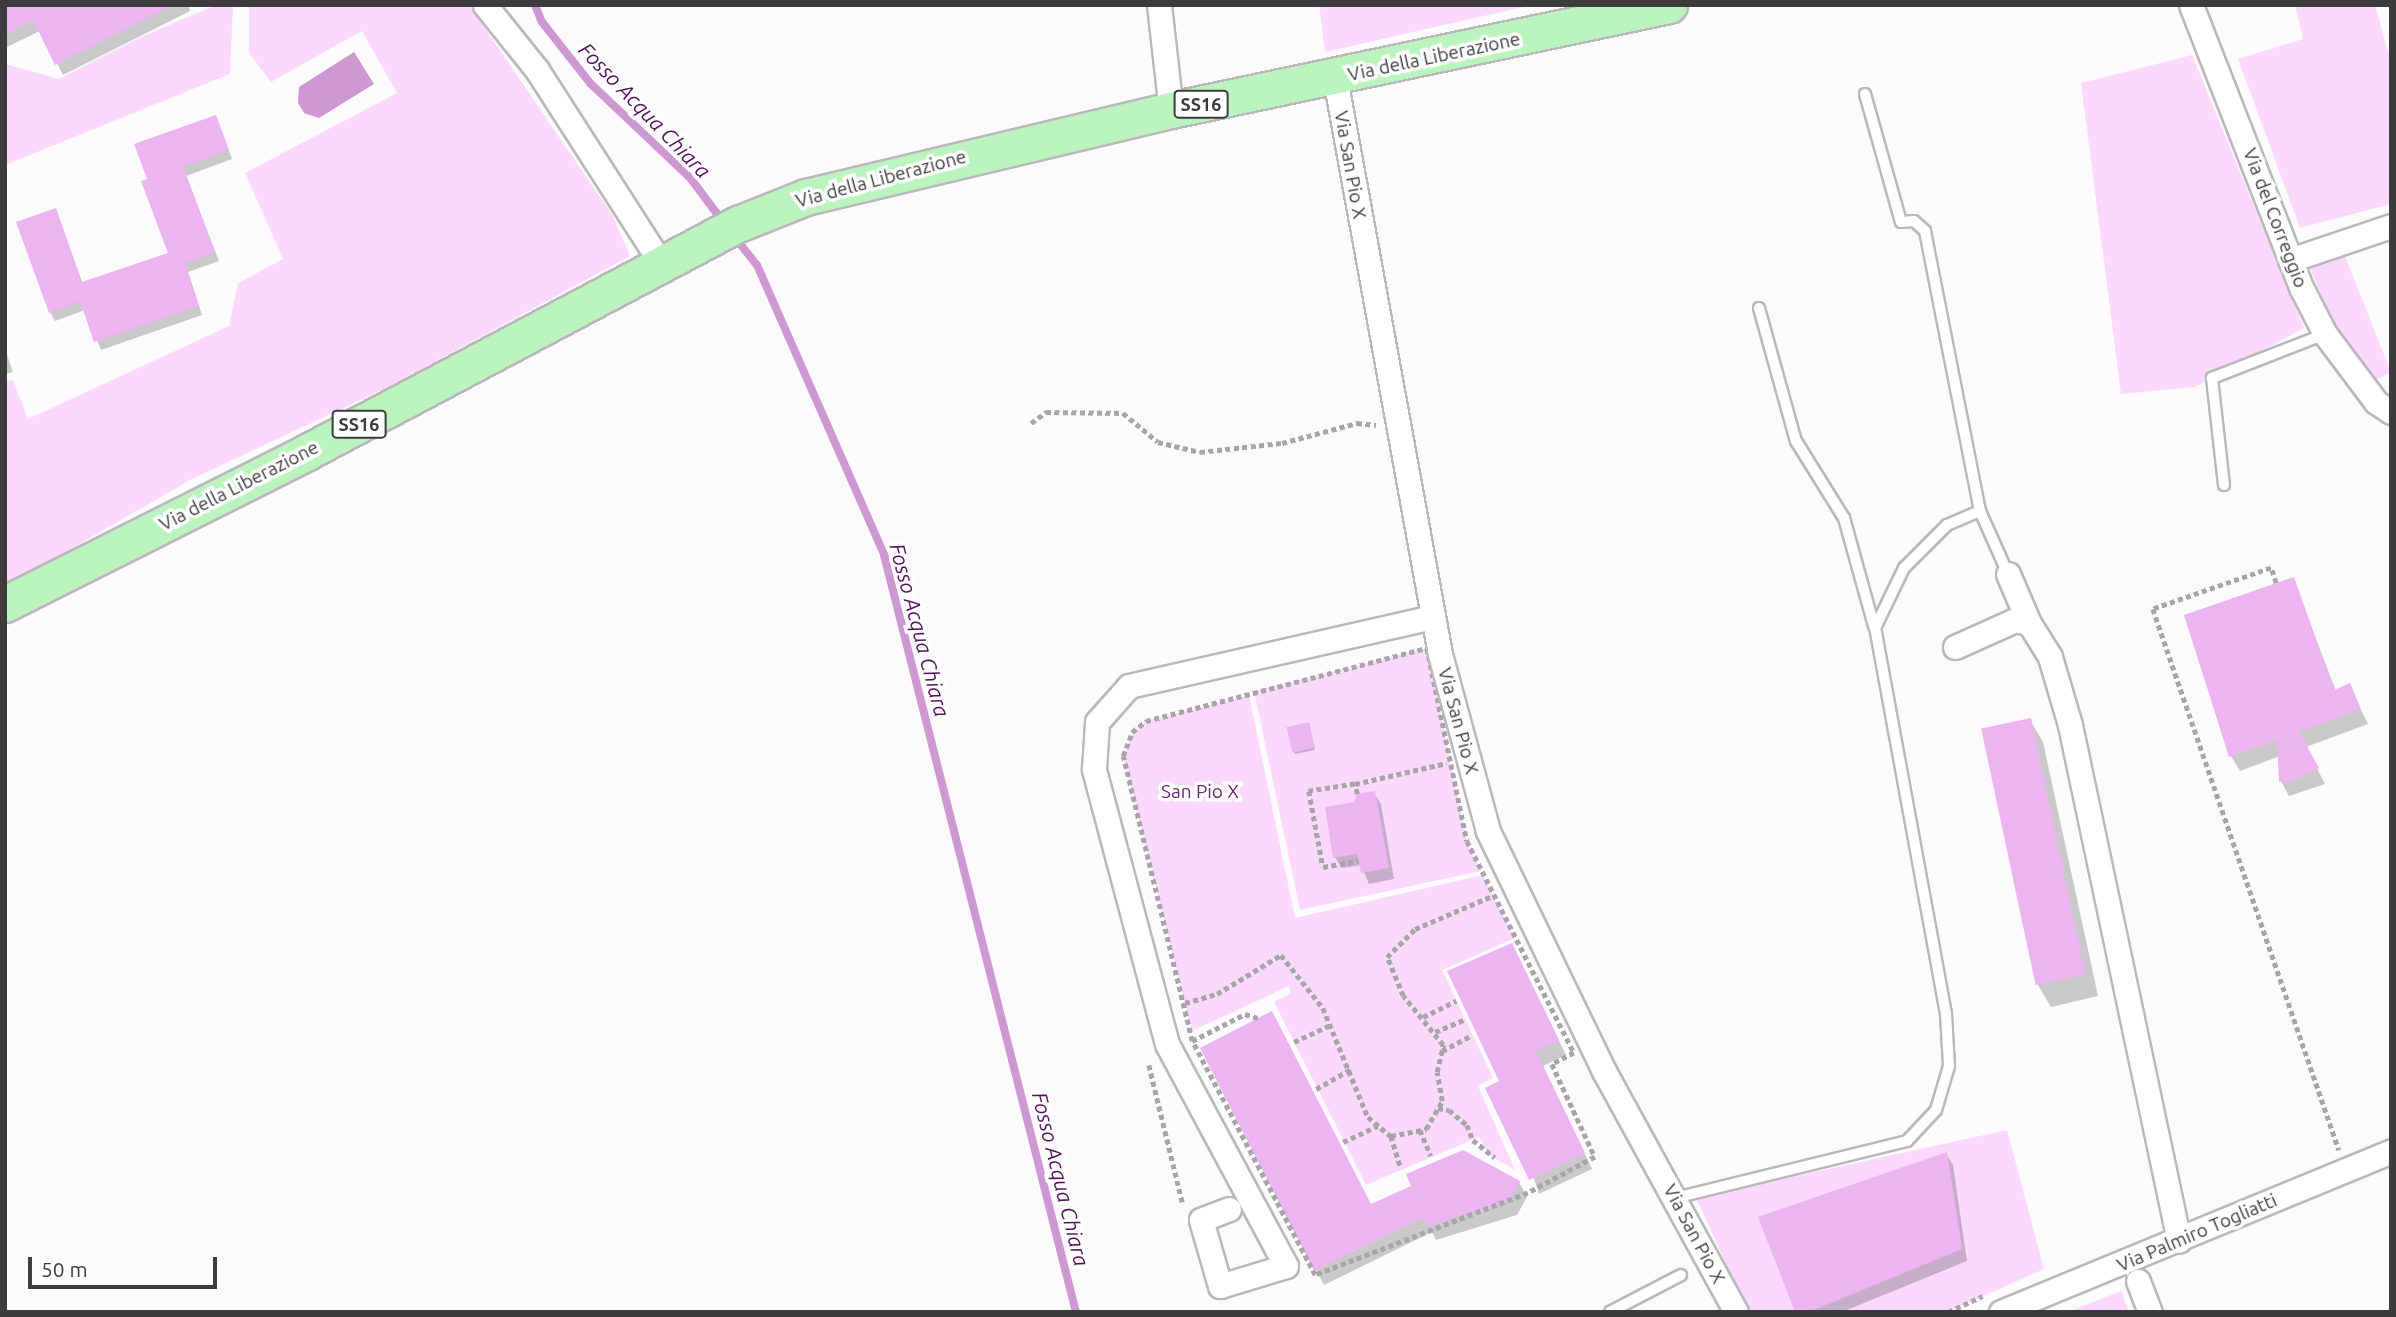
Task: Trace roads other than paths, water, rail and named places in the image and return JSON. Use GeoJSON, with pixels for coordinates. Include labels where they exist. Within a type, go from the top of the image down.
{"type":"FeatureCollection","features":[{"type":"Feature","properties":{"kind":"main road","name":"Via della Liberazione"},"geometry":{"type":"LineString","coordinates":[[5,604],[307,452],[724,231],[833,190],[1171,110],[1335,78],[1669,5]]}},
{"type":"Feature","properties":{"kind":"street"},"geometry":{"type":"LineString","coordinates":[[485,5],[537,70],[661,263]]}},
{"type":"Feature","properties":{"kind":"street"},"geometry":{"type":"LineString","coordinates":[[1159,5],[1171,110]]}},
{"type":"Feature","properties":{"kind":"street","name":"Via del Correggio"},"geometry":{"type":"LineString","coordinates":[[2191,5],[2290,260],[2325,334],[2376,401],[2391,412]]}},
{"type":"Feature","properties":{"kind":"street","name":"Via San Pio X"},"geometry":{"type":"LineString","coordinates":[[1335,78],[1432,617],[1488,831],[1604,1071],[1736,1312]]}},
{"type":"Feature","properties":{"kind":"street"},"geometry":{"type":"LineString","coordinates":[[2290,260],[2391,226]]}},
{"type":"Feature","properties":{"kind":"street"},"geometry":{"type":"LineString","coordinates":[[2008,574],[2029,623],[2050,657],[2070,725],[2179,1241]]}},
{"type":"Feature","properties":{"kind":"street"},"geometry":{"type":"LineString","coordinates":[[1229,1209],[1201,1220],[1220,1286],[1286,1266],[1167,1044],[1094,769],[1097,722],[1129,686],[1432,617]]}},
{"type":"Feature","properties":{"kind":"street"},"geometry":{"type":"LineString","coordinates":[[1955,647],[2015,620],[2029,623]]}},
{"type":"Feature","properties":{"kind":"street","name":"Via Palmiro Togliatti"},"geometry":{"type":"LineString","coordinates":[[2001,1312],[2179,1241],[2391,1151]]}},
{"type":"Feature","properties":{"kind":"street"},"geometry":{"type":"LineString","coordinates":[[2138,1280],[2150,1312]]}},
{"type":"Feature","properties":{"kind":"lane"},"geometry":{"type":"LineString","coordinates":[[1865,94],[1901,222],[1914,221],[1925,231],[1980,511],[2008,574]]}},
{"type":"Feature","properties":{"kind":"lane"},"geometry":{"type":"LineString","coordinates":[[1675,1198],[1907,1141],[1936,1110],[1949,1066],[1946,1014],[1875,628],[1844,518],[1796,441],[1759,308]]}},
{"type":"Feature","properties":{"kind":"lane"},"geometry":{"type":"LineString","coordinates":[[2224,485],[2212,378],[2325,334]]}},
{"type":"Feature","properties":{"kind":"lane"},"geometry":{"type":"LineString","coordinates":[[1875,628],[1904,568],[1947,525],[1980,511]]}},
{"type":"Feature","properties":{"kind":"lane"},"geometry":{"type":"LineString","coordinates":[[1610,1312],[1681,1275]]}},
{"type":"Feature","properties":{"kind":"waterway","name":"Fosso Acqua Chiara"},"geometry":{"type":"LineString","coordinates":[[535,5],[542,22],[590,83],[691,179],[724,223]]}},
{"type":"Feature","properties":{"kind":"waterway","name":"Fosso Acqua Chiara"},"geometry":{"type":"LineString","coordinates":[[734,236],[757,265],[884,555],[1076,1312]]}},
{"type":"Feature","properties":{"kind":"park label","name":"San Pio X"},"geometry":{"type":"Point","coordinates":[1200,792]}}]}
